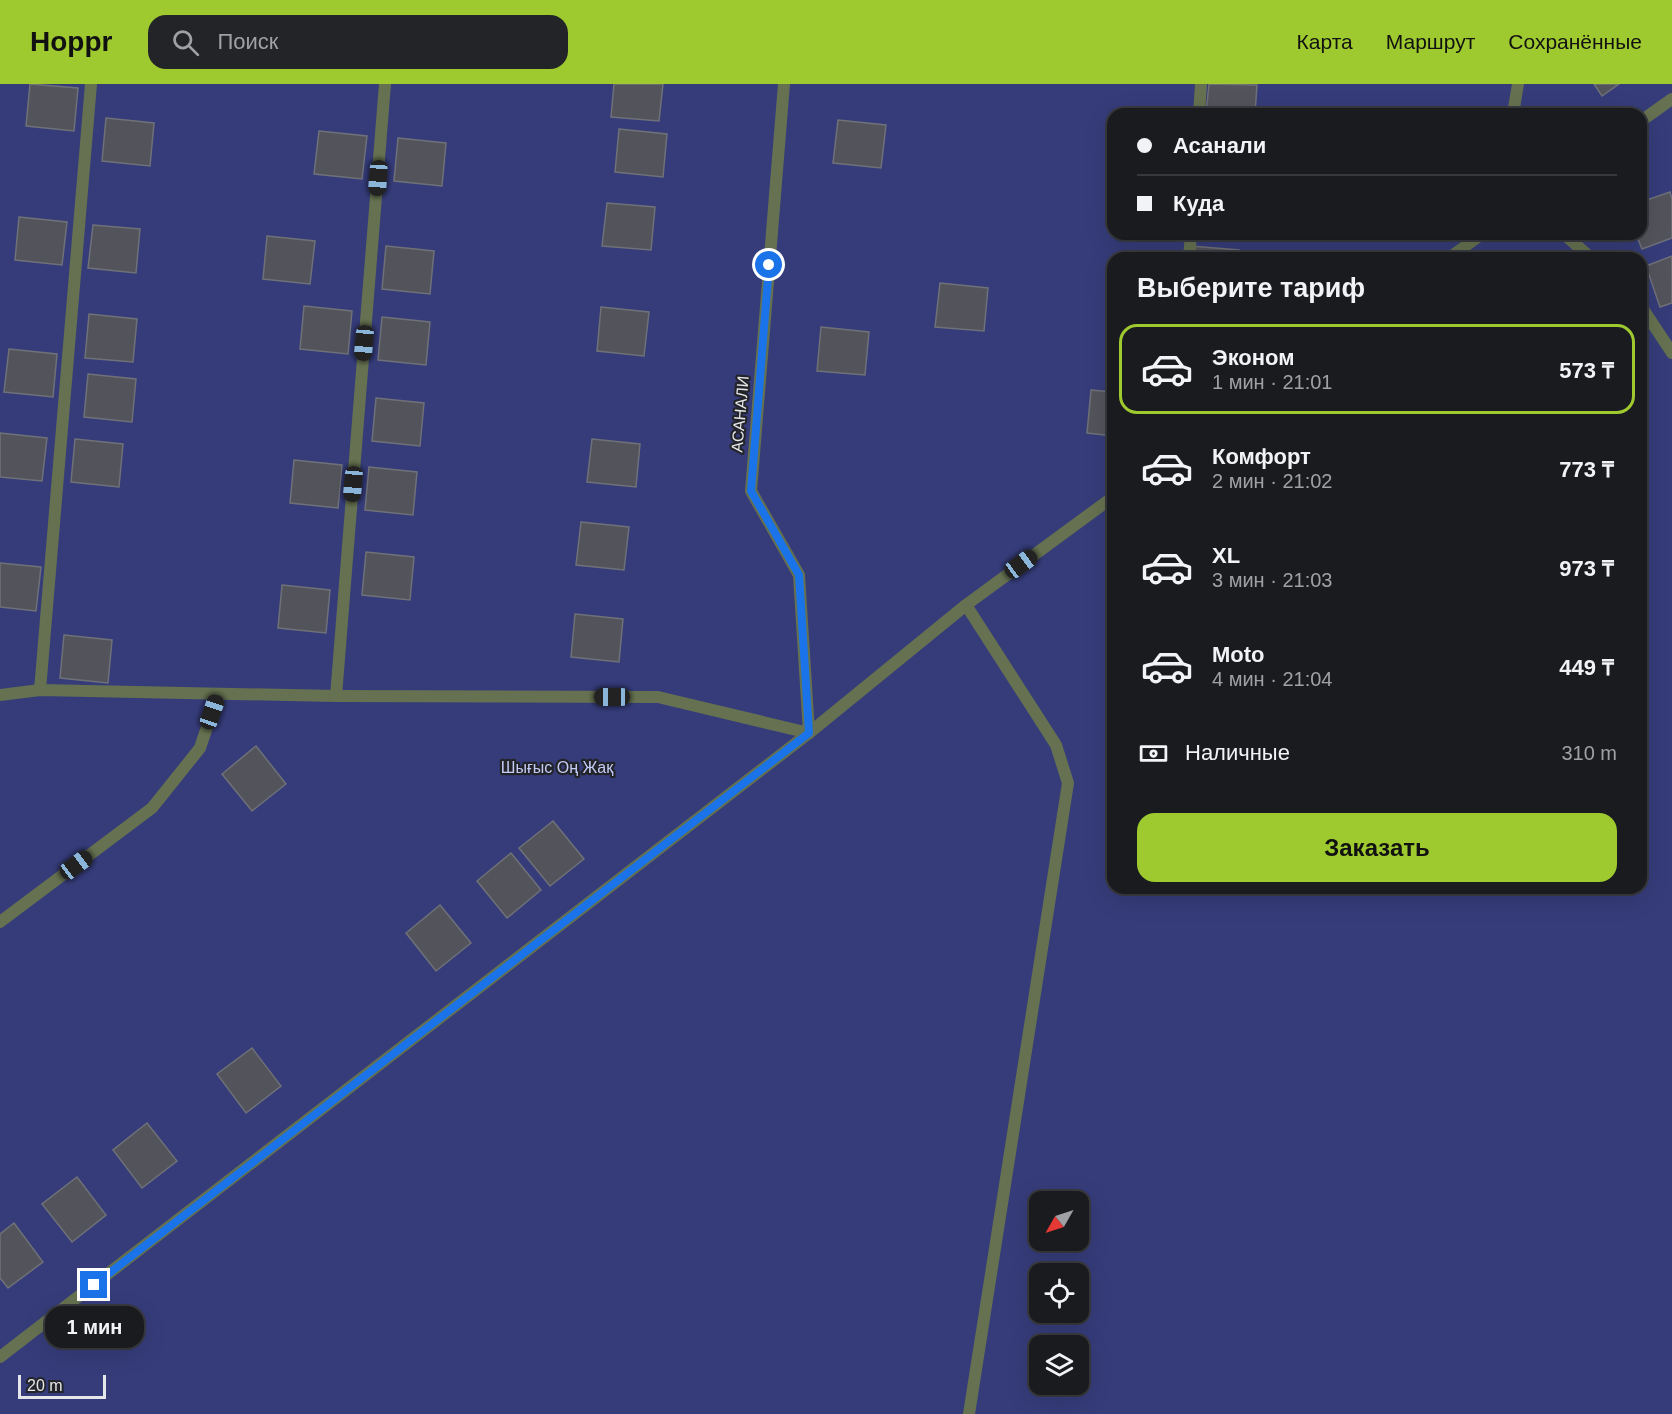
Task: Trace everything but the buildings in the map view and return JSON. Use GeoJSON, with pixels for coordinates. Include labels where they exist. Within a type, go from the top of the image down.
{"type":"FeatureCollection","features":[{"type":"Feature","properties":{"kind":"street"},"geometry":{"type":"LineString","coordinates":[[40,690],[91,84]]}},
{"type":"Feature","properties":{"kind":"street"},"geometry":{"type":"LineString","coordinates":[[336,696],[385,84]]}},
{"type":"Feature","properties":{"kind":"street","name":"АСАНАЛИ"},"geometry":{"type":"LineString","coordinates":[[784,84],[751,491],[799,575],[809,733]]}},
{"type":"Feature","properties":{"kind":"street"},"geometry":{"type":"LineString","coordinates":[[1199,108],[1201,84]]}},
{"type":"Feature","properties":{"kind":"street"},"geometry":{"type":"LineString","coordinates":[[1514,108],[1518,84]]}},
{"type":"Feature","properties":{"kind":"street"},"geometry":{"type":"LineString","coordinates":[[1647,117],[1672,99]]}},
{"type":"Feature","properties":{"kind":"street"},"geometry":{"type":"LineString","coordinates":[[1457,252],[1474,240]]}},
{"type":"Feature","properties":{"kind":"street"},"geometry":{"type":"LineString","coordinates":[[1571,240],[1585,252]]}},
{"type":"Feature","properties":{"kind":"street"},"geometry":{"type":"LineString","coordinates":[[1647,315],[1672,353]]}},
{"type":"Feature","properties":{"kind":"street"},"geometry":{"type":"LineString","coordinates":[[0,1357],[809,733],[966,605],[1107,501]]}},
{"type":"Feature","properties":{"kind":"street"},"geometry":{"type":"LineString","coordinates":[[966,605],[1056,745],[1068,783],[969,1414]]}},
{"type":"Feature","properties":{"kind":"street"},"geometry":{"type":"LineString","coordinates":[[0,695],[40,690],[336,696],[658,697],[809,733]]}},
{"type":"Feature","properties":{"kind":"street"},"geometry":{"type":"LineString","coordinates":[[0,922],[152,808],[200,748],[219,694]]}},
{"type":"Feature","properties":{"kind":"green space","name":"Шығыс Оң Жақ"},"geometry":{"type":"Polygon","coordinates":[[[0,84],[1672,84],[1672,1414],[0,1414],[0,84]]]}},
{"type":"Feature","properties":{"kind":"route"},"geometry":{"type":"LineString","coordinates":[[94,1285],[809,733],[799,575],[751,491],[769,265]]}}]}
